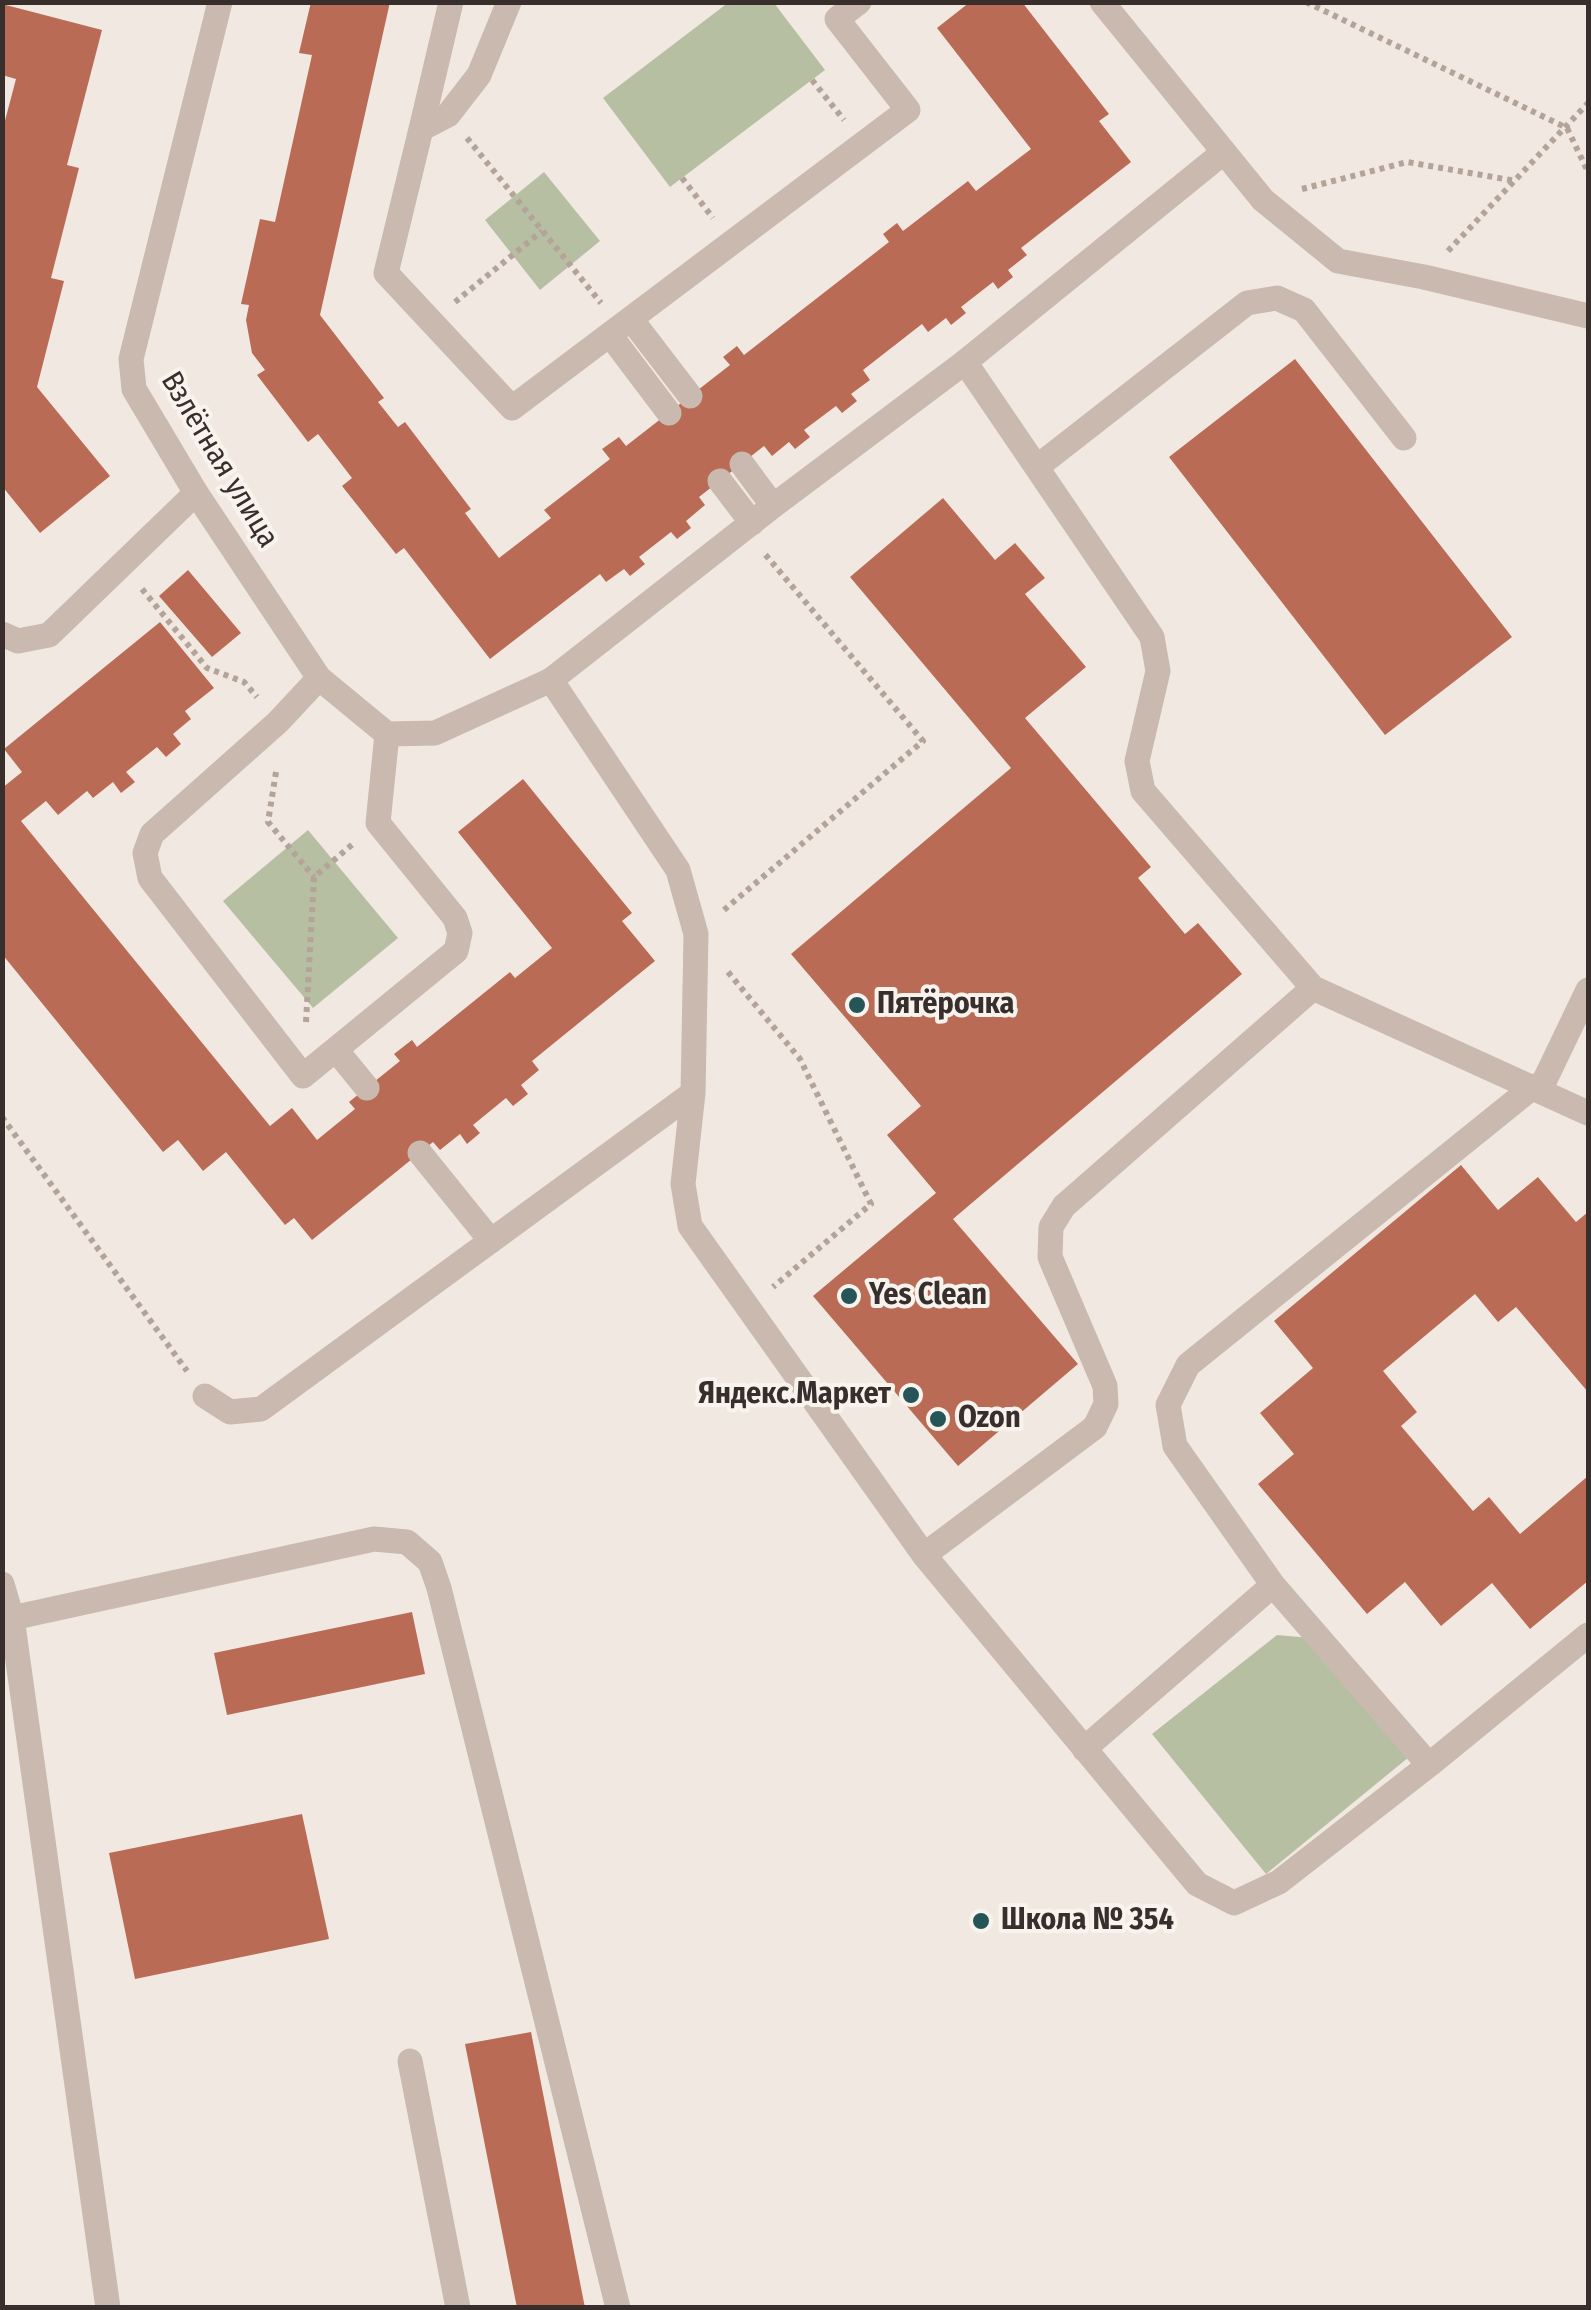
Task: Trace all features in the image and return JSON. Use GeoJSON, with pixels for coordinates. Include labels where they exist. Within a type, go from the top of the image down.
{"type":"FeatureCollection","features":[{"type":"Feature","properties":{"kind":"street","name":"Взлётная улица"},"geometry":{"type":"LineString","coordinates":[[220,2],[131,359],[134,389],[196,493],[319,678],[387,734]]}},
{"type":"Feature","properties":{"kind":"street"},"geometry":{"type":"LineString","coordinates":[[451,2],[386,274],[512,408],[908,110],[837,19],[859,2]]}},
{"type":"Feature","properties":{"kind":"street"},"geometry":{"type":"LineString","coordinates":[[422,129],[448,115],[480,75],[509,2]]}},
{"type":"Feature","properties":{"kind":"street"},"geometry":{"type":"LineString","coordinates":[[1102,2],[1263,200],[1338,260],[1588,316]]}},
{"type":"Feature","properties":{"kind":"street"},"geometry":{"type":"LineString","coordinates":[[319,678],[278,722],[152,834],[145,853],[150,878],[303,1076],[456,950],[460,933],[456,918],[378,823],[387,734],[435,733],[551,680],[965,362],[1224,152]]}},
{"type":"Feature","properties":{"kind":"street"},"geometry":{"type":"LineString","coordinates":[[1036,467],[1247,303],[1277,298],[1304,310],[1404,438]]}},
{"type":"Feature","properties":{"kind":"street"},"geometry":{"type":"LineString","coordinates":[[621,327],[690,396]]}},
{"type":"Feature","properties":{"kind":"street"},"geometry":{"type":"LineString","coordinates":[[621,327],[669,413]]}},
{"type":"Feature","properties":{"kind":"street"},"geometry":{"type":"LineString","coordinates":[[965,362],[1152,637],[1158,671],[1137,761],[1143,791],[1313,988],[1588,1113]]}},
{"type":"Feature","properties":{"kind":"street"},"geometry":{"type":"LineString","coordinates":[[742,464],[773,506]]}},
{"type":"Feature","properties":{"kind":"street"},"geometry":{"type":"LineString","coordinates":[[720,481],[748,526]]}},
{"type":"Feature","properties":{"kind":"street"},"geometry":{"type":"LineString","coordinates":[[2,634],[18,641],[49,634],[196,493]]}},
{"type":"Feature","properties":{"kind":"street"},"geometry":{"type":"LineString","coordinates":[[551,680],[678,870],[696,934],[694,1092],[683,1184],[690,1226],[924,1555],[1198,1884],[1234,1903],[1279,1882],[1588,1635]]}},
{"type":"Feature","properties":{"kind":"street"},"geometry":{"type":"LineString","coordinates":[[924,1555],[1096,1427],[1106,1404],[1105,1386],[1050,1258],[1050,1227],[1064,1206],[1313,988]]}},
{"type":"Feature","properties":{"kind":"street"},"geometry":{"type":"LineString","coordinates":[[1429,1765],[1273,1585],[1175,1446],[1168,1405],[1188,1365],[1537,1088],[1588,990]]}},
{"type":"Feature","properties":{"kind":"street"},"geometry":{"type":"LineString","coordinates":[[336,1050],[367,1088]]}},
{"type":"Feature","properties":{"kind":"street"},"geometry":{"type":"LineString","coordinates":[[205,1396],[230,1412],[261,1409],[694,1092]]}},
{"type":"Feature","properties":{"kind":"street"},"geometry":{"type":"LineString","coordinates":[[420,1153],[492,1241]]}},
{"type":"Feature","properties":{"kind":"street"},"geometry":{"type":"LineString","coordinates":[[12,1618],[374,1539],[407,1542],[430,1562],[618,2308]]}},
{"type":"Feature","properties":{"kind":"street"},"geometry":{"type":"LineString","coordinates":[[2,1584],[12,1618],[108,2308]]}},
{"type":"Feature","properties":{"kind":"street"},"geometry":{"type":"LineString","coordinates":[[1084,1749],[1273,1585]]}},
{"type":"Feature","properties":{"kind":"street"},"geometry":{"type":"LineString","coordinates":[[410,2061],[458,2308]]}},
{"type":"Feature","properties":{"kind":"path"},"geometry":{"type":"LineString","coordinates":[[1306,2],[1567,128],[1588,172]]}},
{"type":"Feature","properties":{"kind":"path"},"geometry":{"type":"LineString","coordinates":[[812,80],[830,102]]}},
{"type":"Feature","properties":{"kind":"path"},"geometry":{"type":"LineString","coordinates":[[1424,277],[1588,103]]}},
{"type":"Feature","properties":{"kind":"path"},"geometry":{"type":"LineString","coordinates":[[448,115],[621,327]]}},
{"type":"Feature","properties":{"kind":"path"},"geometry":{"type":"LineString","coordinates":[[1263,200],[1407,162],[1516,181]]}},
{"type":"Feature","properties":{"kind":"path"},"geometry":{"type":"LineString","coordinates":[[682,178],[700,201]]}},
{"type":"Feature","properties":{"kind":"path"},"geometry":{"type":"LineString","coordinates":[[430,321],[542,231]]}},
{"type":"Feature","properties":{"kind":"path"},"geometry":{"type":"LineString","coordinates":[[748,526],[924,741],[696,934],[800,1058],[871,1204],[748,1308]]}},
{"type":"Feature","properties":{"kind":"path"},"geometry":{"type":"LineString","coordinates":[[122,565],[207,668],[244,682],[278,722],[278,755],[268,822],[314,877],[303,1076]]}},
{"type":"Feature","properties":{"kind":"path"},"geometry":{"type":"LineString","coordinates":[[314,877],[378,823]]}},
{"type":"Feature","properties":{"kind":"path"},"geometry":{"type":"LineString","coordinates":[[2,1117],[205,1396]]}},
{"type":"Feature","properties":{"kind":"green space"},"geometry":{"type":"Polygon","coordinates":[[[729,2],[774,3],[825,70],[670,187],[603,98],[729,2]]]}},
{"type":"Feature","properties":{"kind":"green space"},"geometry":{"type":"Polygon","coordinates":[[[544,172],[600,241],[540,290],[485,220],[544,172]]]}},
{"type":"Feature","properties":{"kind":"green space"},"geometry":{"type":"Polygon","coordinates":[[[308,830],[398,938],[313,1008],[223,901],[308,830]]]}},
{"type":"Feature","properties":{"kind":"green space"},"geometry":{"type":"Polygon","coordinates":[[[1277,1635],[1311,1638],[1409,1757],[1266,1874],[1152,1734],[1277,1635]]]}},
{"type":"Feature","properties":{"kind":"building"},"geometry":{"type":"Polygon","coordinates":[[[311,2],[390,2],[320,315],[384,398],[378,402],[398,427],[405,422],[471,509],[465,513],[499,558],[551,518],[544,510],[610,459],[602,449],[619,437],[626,446],[730,365],[723,357],[737,346],[744,355],[889,242],[883,234],[897,223],[903,231],[968,181],[976,191],[1031,149],[937,28],[970,2],[1022,2],[1109,114],[1099,121],[1131,162],[1021,248],[1027,255],[1008,270],[1013,277],[998,289],[993,282],[961,307],[966,313],[951,325],[946,318],[928,332],[922,324],[863,370],[870,380],[851,394],[857,401],[842,413],[836,406],[804,430],[810,437],[795,449],[789,442],[772,456],[764,446],[699,497],[705,505],[686,521],[691,528],[677,539],[671,532],[639,557],[645,564],[630,576],[624,569],[606,582],[600,574],[490,659],[404,548],[396,554],[342,486],[352,478],[318,434],[308,442],[257,375],[265,370],[252,353],[246,320],[249,305],[241,304],[260,219],[275,222],[312,55],[299,53],[311,2]]]}},
{"type":"Feature","properties":{"kind":"building"},"geometry":{"type":"Polygon","coordinates":[[[2,4],[102,30],[67,165],[79,168],[51,278],[64,281],[37,387],[110,476],[40,533],[2,486],[2,132],[16,79],[2,75],[2,4]]]}},
{"type":"Feature","properties":{"kind":"building"},"geometry":{"type":"Polygon","coordinates":[[[1295,359],[1512,637],[1385,735],[1169,457],[1295,359]]]}},
{"type":"Feature","properties":{"kind":"building"},"geometry":{"type":"Polygon","coordinates":[[[943,498],[995,560],[1015,543],[1045,578],[1025,594],[1086,667],[1025,718],[1151,867],[1138,878],[1185,934],[1198,923],[1242,974],[953,1219],[1078,1364],[958,1466],[813,1296],[936,1193],[887,1135],[921,1106],[791,954],[1011,768],[850,577],[943,498]]]}},
{"type":"Feature","properties":{"kind":"building"},"geometry":{"type":"Polygon","coordinates":[[[188,570],[241,633],[212,657],[159,596],[188,570]]]}},
{"type":"Feature","properties":{"kind":"building"},"geometry":{"type":"Polygon","coordinates":[[[160,622],[214,688],[185,711],[191,719],[173,734],[181,744],[166,757],[157,747],[126,772],[135,782],[121,793],[113,782],[93,798],[87,791],[58,815],[46,801],[21,821],[270,1126],[292,1108],[317,1140],[355,1109],[349,1102],[400,1061],[394,1054],[412,1040],[417,1047],[510,972],[515,978],[552,948],[458,832],[523,779],[632,913],[622,921],[655,961],[532,1061],[539,1070],[521,1085],[528,1094],[513,1106],[506,1098],[473,1125],[480,1133],[467,1144],[460,1134],[440,1150],[433,1142],[312,1240],[294,1218],[285,1225],[226,1152],[203,1171],[178,1140],[163,1152],[2,954],[2,788],[22,772],[4,749],[160,622]]]}},
{"type":"Feature","properties":{"kind":"building"},"geometry":{"type":"Polygon","coordinates":[[[1461,1165],[1498,1210],[1538,1177],[1576,1222],[1588,1212],[1588,1392],[1516,1307],[1498,1322],[1475,1294],[1383,1371],[1417,1412],[1401,1426],[1473,1511],[1489,1497],[1520,1534],[1588,1476],[1588,1581],[1530,1629],[1492,1583],[1441,1626],[1405,1582],[1367,1614],[1258,1484],[1294,1454],[1260,1413],[1313,1368],[1274,1321],[1461,1165]]]}},
{"type":"Feature","properties":{"kind":"building"},"geometry":{"type":"Polygon","coordinates":[[[412,1612],[425,1674],[227,1715],[214,1653],[412,1612]]]}},
{"type":"Feature","properties":{"kind":"building"},"geometry":{"type":"Polygon","coordinates":[[[302,1814],[329,1939],[135,1979],[109,1853],[302,1814]]]}},
{"type":"Feature","properties":{"kind":"building"},"geometry":{"type":"Polygon","coordinates":[[[531,2032],[585,2308],[517,2308],[465,2044],[531,2032]]]}},
{"type":"Feature","properties":{"kind":"place","name":"Пятёрочка"},"geometry":{"type":"Point","coordinates":[857,1005]}},
{"type":"Feature","properties":{"kind":"place","name":"Yes Clean"},"geometry":{"type":"Point","coordinates":[849,1296]}},
{"type":"Feature","properties":{"kind":"place","name":"Яндекс.Маркет"},"geometry":{"type":"Point","coordinates":[911,1395]}},
{"type":"Feature","properties":{"kind":"place","name":"Ozon"},"geometry":{"type":"Point","coordinates":[938,1419]}},
{"type":"Feature","properties":{"kind":"place","name":"Школа № 354"},"geometry":{"type":"Point","coordinates":[981,1921]}}]}
